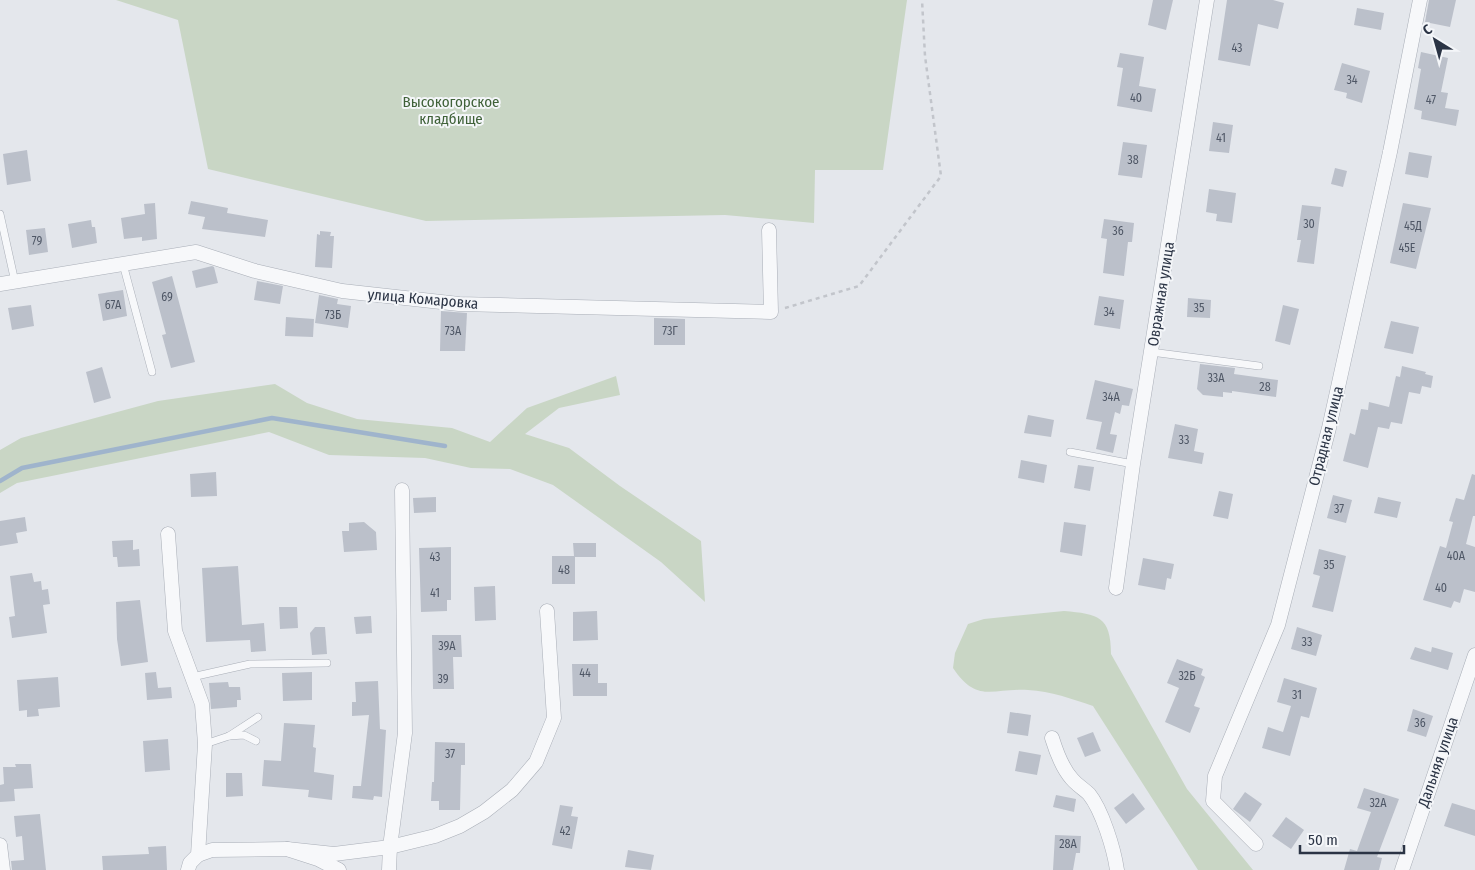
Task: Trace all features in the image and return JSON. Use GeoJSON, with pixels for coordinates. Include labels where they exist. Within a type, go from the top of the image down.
{"type":"FeatureCollection","features":[{"type":"Feature","properties":{"kind":"street","name":"Овражная улица"},"geometry":{"type":"LineString","coordinates":[[1116,588],[1133,464],[1207,0]]}},
{"type":"Feature","properties":{"kind":"street","name":"Отрадная улица"},"geometry":{"type":"LineString","coordinates":[[1256,844],[1213,801],[1215,776],[1278,625],[1329,428],[1388,162],[1420,0]]}},
{"type":"Feature","properties":{"kind":"street"},"geometry":{"type":"LineString","coordinates":[[769,230],[771,312]]}},
{"type":"Feature","properties":{"kind":"street","name":"улица Комаровка"},"geometry":{"type":"LineString","coordinates":[[0,284],[196,252],[255,271],[342,291],[459,304],[771,312]]}},
{"type":"Feature","properties":{"kind":"street"},"geometry":{"type":"LineString","coordinates":[[389,870],[390,847],[406,733],[402,490]]}},
{"type":"Feature","properties":{"kind":"street"},"geometry":{"type":"LineString","coordinates":[[168,534],[175,631],[202,704],[205,744],[198,855]]}},
{"type":"Feature","properties":{"kind":"street"},"geometry":{"type":"LineString","coordinates":[[188,870],[190,864],[198,855],[212,850],[287,849],[334,854],[390,847],[435,836],[460,826],[484,812],[512,790],[536,762],[554,718],[547,611]]}},
{"type":"Feature","properties":{"kind":"street","name":"Дальняя улица"},"geometry":{"type":"LineString","coordinates":[[1402,870],[1475,655]]}},
{"type":"Feature","properties":{"kind":"street"},"geometry":{"type":"LineString","coordinates":[[1052,738],[1057,754],[1071,778],[1089,794],[1095,804],[1109,839],[1117,870]]}},
{"type":"Feature","properties":{"kind":"street"},"geometry":{"type":"LineString","coordinates":[[0,845],[3,870]]}},
{"type":"Feature","properties":{"kind":"street"},"geometry":{"type":"LineString","coordinates":[[287,849],[318,859],[339,870]]}},
{"type":"Feature","properties":{"kind":"lane"},"geometry":{"type":"LineString","coordinates":[[0,214],[15,282]]}},
{"type":"Feature","properties":{"kind":"lane"},"geometry":{"type":"LineString","coordinates":[[123,264],[152,372]]}},
{"type":"Feature","properties":{"kind":"lane"},"geometry":{"type":"LineString","coordinates":[[1151,352],[1259,366]]}},
{"type":"Feature","properties":{"kind":"lane"},"geometry":{"type":"LineString","coordinates":[[1070,452],[1133,464]]}},
{"type":"Feature","properties":{"kind":"lane"},"geometry":{"type":"LineString","coordinates":[[192,677],[250,664],[327,663]]}},
{"type":"Feature","properties":{"kind":"lane"},"geometry":{"type":"LineString","coordinates":[[229,736],[258,717]]}},
{"type":"Feature","properties":{"kind":"lane"},"geometry":{"type":"LineString","coordinates":[[205,744],[229,736],[244,735],[256,741]]}},
{"type":"Feature","properties":{"kind":"path"},"geometry":{"type":"LineString","coordinates":[[771,312],[859,286],[941,176],[925,56],[922,0]]}},
{"type":"Feature","properties":{"kind":"green space","name":"Высокогорское кладбище"},"geometry":{"type":"Polygon","coordinates":[[[116,0],[907,0],[883,170],[815,170],[814,223],[725,215],[426,221],[208,169],[178,20],[116,0]]]}},
{"type":"Feature","properties":{"kind":"green space"},"geometry":{"type":"Polygon","coordinates":[[[616,376],[620,395],[559,408],[525,434],[569,448],[620,486],[701,541],[705,602],[661,562],[553,485],[510,469],[471,468],[425,458],[329,455],[269,432],[17,483],[0,493],[0,450],[21,438],[158,401],[275,384],[307,403],[357,419],[452,428],[490,442],[527,408],[616,376]]]}},
{"type":"Feature","properties":{"kind":"green space"},"geometry":{"type":"Polygon","coordinates":[[[1064,611],[1094,616],[1105,624],[1110,641],[1111,654],[1187,789],[1253,870],[1198,870],[1093,706],[1045,692],[1016,690],[986,692],[978,690],[962,679],[953,668],[955,653],[968,624],[984,619],[1064,611]]]}},
{"type":"Feature","properties":{"kind":"building"},"geometry":{"type":"Polygon","coordinates":[[[1153,0],[1173,0],[1166,30],[1148,25],[1153,0]]]}},
{"type":"Feature","properties":{"kind":"building"},"geometry":{"type":"Polygon","coordinates":[[[1227,0],[1273,0],[1284,3],[1278,29],[1258,24],[1250,66],[1218,60],[1227,0]]]}},
{"type":"Feature","properties":{"kind":"building"},"geometry":{"type":"Polygon","coordinates":[[[1429,0],[1456,0],[1450,27],[1425,22],[1429,0]]]}},
{"type":"Feature","properties":{"kind":"building"},"geometry":{"type":"Polygon","coordinates":[[[1357,8],[1384,13],[1381,30],[1354,25],[1357,8]]]}},
{"type":"Feature","properties":{"kind":"building"},"geometry":{"type":"Polygon","coordinates":[[[1421,52],[1448,58],[1441,92],[1448,93],[1445,108],[1459,110],[1456,126],[1421,119],[1422,111],[1414,109],[1421,69],[1418,68],[1421,52]]]}},
{"type":"Feature","properties":{"kind":"building"},"geometry":{"type":"Polygon","coordinates":[[[1120,53],[1144,57],[1139,86],[1156,89],[1152,112],[1117,106],[1123,68],[1117,67],[1120,53]]]}},
{"type":"Feature","properties":{"kind":"building"},"geometry":{"type":"Polygon","coordinates":[[[1342,63],[1370,71],[1362,103],[1346,98],[1347,93],[1334,90],[1342,63]]]}},
{"type":"Feature","properties":{"kind":"building"},"geometry":{"type":"Polygon","coordinates":[[[1213,122],[1233,125],[1229,153],[1209,151],[1213,122]]]}},
{"type":"Feature","properties":{"kind":"building"},"geometry":{"type":"Polygon","coordinates":[[[1123,142],[1147,145],[1142,178],[1118,175],[1123,142]]]}},
{"type":"Feature","properties":{"kind":"building"},"geometry":{"type":"Polygon","coordinates":[[[27,150],[31,181],[7,185],[3,154],[27,150]]]}},
{"type":"Feature","properties":{"kind":"building"},"geometry":{"type":"Polygon","coordinates":[[[1409,152],[1432,156],[1428,178],[1405,174],[1409,152]]]}},
{"type":"Feature","properties":{"kind":"building"},"geometry":{"type":"Polygon","coordinates":[[[1335,168],[1347,171],[1343,187],[1331,184],[1335,168]]]}},
{"type":"Feature","properties":{"kind":"building"},"geometry":{"type":"Polygon","coordinates":[[[1209,189],[1236,193],[1232,223],[1216,221],[1217,214],[1206,212],[1209,189]]]}},
{"type":"Feature","properties":{"kind":"building"},"geometry":{"type":"Polygon","coordinates":[[[191,201],[228,208],[227,213],[268,220],[265,237],[202,229],[205,217],[188,214],[191,201]]]}},
{"type":"Feature","properties":{"kind":"building"},"geometry":{"type":"Polygon","coordinates":[[[155,203],[157,239],[142,241],[142,237],[124,239],[121,218],[145,214],[144,204],[155,203]]]}},
{"type":"Feature","properties":{"kind":"building"},"geometry":{"type":"Polygon","coordinates":[[[1403,203],[1431,208],[1416,269],[1390,263],[1403,203]]]}},
{"type":"Feature","properties":{"kind":"building"},"geometry":{"type":"Polygon","coordinates":[[[1302,205],[1321,207],[1314,264],[1297,262],[1301,240],[1297,240],[1302,205]]]}},
{"type":"Feature","properties":{"kind":"building"},"geometry":{"type":"Polygon","coordinates":[[[1104,219],[1134,223],[1132,242],[1128,242],[1124,276],[1103,273],[1107,239],[1101,238],[1104,219]]]}},
{"type":"Feature","properties":{"kind":"building"},"geometry":{"type":"Polygon","coordinates":[[[91,220],[92,227],[95,227],[97,243],[72,248],[68,224],[91,220]]]}},
{"type":"Feature","properties":{"kind":"building"},"geometry":{"type":"Polygon","coordinates":[[[45,228],[48,252],[29,255],[26,230],[45,228]]]}},
{"type":"Feature","properties":{"kind":"building"},"geometry":{"type":"Polygon","coordinates":[[[320,231],[331,232],[330,236],[334,236],[332,268],[315,267],[317,234],[320,235],[320,231]]]}},
{"type":"Feature","properties":{"kind":"building"},"geometry":{"type":"Polygon","coordinates":[[[214,267],[218,283],[196,288],[192,271],[214,267]]]}},
{"type":"Feature","properties":{"kind":"building"},"geometry":{"type":"Polygon","coordinates":[[[172,276],[195,362],[171,368],[162,335],[166,334],[152,282],[172,276]]]}},
{"type":"Feature","properties":{"kind":"building"},"geometry":{"type":"Polygon","coordinates":[[[257,281],[283,286],[280,304],[254,300],[257,281]]]}},
{"type":"Feature","properties":{"kind":"building"},"geometry":{"type":"Polygon","coordinates":[[[123,290],[127,316],[103,321],[98,294],[123,290]]]}},
{"type":"Feature","properties":{"kind":"building"},"geometry":{"type":"Polygon","coordinates":[[[319,295],[338,299],[337,304],[351,306],[348,328],[315,323],[319,295]]]}},
{"type":"Feature","properties":{"kind":"building"},"geometry":{"type":"Polygon","coordinates":[[[1099,296],[1124,300],[1120,329],[1094,325],[1099,296]]]}},
{"type":"Feature","properties":{"kind":"building"},"geometry":{"type":"Polygon","coordinates":[[[1188,298],[1211,300],[1210,318],[1187,317],[1188,298]]]}},
{"type":"Feature","properties":{"kind":"building"},"geometry":{"type":"Polygon","coordinates":[[[31,305],[34,326],[12,330],[8,308],[31,305]]]}},
{"type":"Feature","properties":{"kind":"building"},"geometry":{"type":"Polygon","coordinates":[[[1283,305],[1299,309],[1290,345],[1275,341],[1283,305]]]}},
{"type":"Feature","properties":{"kind":"building"},"geometry":{"type":"Polygon","coordinates":[[[441,311],[467,313],[465,351],[440,351],[441,311]]]}},
{"type":"Feature","properties":{"kind":"building"},"geometry":{"type":"Polygon","coordinates":[[[286,317],[314,319],[313,337],[285,336],[286,317]]]}},
{"type":"Feature","properties":{"kind":"building"},"geometry":{"type":"Polygon","coordinates":[[[654,318],[685,319],[685,345],[654,345],[654,318]]]}},
{"type":"Feature","properties":{"kind":"building"},"geometry":{"type":"Polygon","coordinates":[[[1391,321],[1419,327],[1413,354],[1384,348],[1391,321]]]}},
{"type":"Feature","properties":{"kind":"building"},"geometry":{"type":"Polygon","coordinates":[[[1200,364],[1235,368],[1234,374],[1278,380],[1276,397],[1232,391],[1232,393],[1223,392],[1223,397],[1203,395],[1197,389],[1200,364]]]}},
{"type":"Feature","properties":{"kind":"building"},"geometry":{"type":"Polygon","coordinates":[[[1402,366],[1426,372],[1425,374],[1433,376],[1431,388],[1422,386],[1420,394],[1409,392],[1402,424],[1391,422],[1389,429],[1378,427],[1368,468],[1343,461],[1350,433],[1355,435],[1361,409],[1368,410],[1369,402],[1389,407],[1396,376],[1400,377],[1402,366]]]}},
{"type":"Feature","properties":{"kind":"building"},"geometry":{"type":"Polygon","coordinates":[[[102,367],[111,398],[94,403],[86,372],[102,367]]]}},
{"type":"Feature","properties":{"kind":"building"},"geometry":{"type":"Polygon","coordinates":[[[1095,380],[1133,389],[1129,406],[1122,405],[1120,414],[1115,412],[1110,434],[1117,435],[1113,453],[1096,449],[1102,422],[1086,419],[1095,380]]]}},
{"type":"Feature","properties":{"kind":"building"},"geometry":{"type":"Polygon","coordinates":[[[1028,415],[1054,420],[1051,437],[1024,433],[1028,415]]]}},
{"type":"Feature","properties":{"kind":"building"},"geometry":{"type":"Polygon","coordinates":[[[1175,424],[1198,429],[1194,451],[1204,453],[1202,464],[1168,458],[1175,424]]]}},
{"type":"Feature","properties":{"kind":"building"},"geometry":{"type":"Polygon","coordinates":[[[1021,460],[1047,465],[1044,483],[1018,478],[1021,460]]]}},
{"type":"Feature","properties":{"kind":"building"},"geometry":{"type":"Polygon","coordinates":[[[1078,465],[1094,467],[1090,491],[1074,488],[1078,465]]]}},
{"type":"Feature","properties":{"kind":"building"},"geometry":{"type":"Polygon","coordinates":[[[216,472],[217,496],[191,497],[190,474],[216,472]]]}},
{"type":"Feature","properties":{"kind":"building"},"geometry":{"type":"Polygon","coordinates":[[[1472,474],[1475,475],[1475,516],[1473,516],[1466,544],[1475,547],[1475,592],[1464,589],[1460,603],[1454,601],[1451,608],[1423,600],[1440,546],[1446,548],[1453,522],[1449,521],[1456,498],[1464,500],[1472,474]]]}},
{"type":"Feature","properties":{"kind":"building"},"geometry":{"type":"Polygon","coordinates":[[[1219,491],[1233,494],[1228,519],[1213,516],[1219,491]]]}},
{"type":"Feature","properties":{"kind":"building"},"geometry":{"type":"Polygon","coordinates":[[[1333,495],[1352,500],[1346,523],[1327,518],[1333,495]]]}},
{"type":"Feature","properties":{"kind":"building"},"geometry":{"type":"Polygon","coordinates":[[[436,497],[436,512],[414,513],[413,498],[436,497]]]}},
{"type":"Feature","properties":{"kind":"building"},"geometry":{"type":"Polygon","coordinates":[[[1378,497],[1401,502],[1397,518],[1374,513],[1378,497]]]}},
{"type":"Feature","properties":{"kind":"building"},"geometry":{"type":"Polygon","coordinates":[[[25,517],[27,531],[16,533],[18,543],[0,546],[0,521],[25,517]]]}},
{"type":"Feature","properties":{"kind":"building"},"geometry":{"type":"Polygon","coordinates":[[[364,522],[376,532],[377,550],[344,552],[342,531],[349,531],[349,523],[364,522]]]}},
{"type":"Feature","properties":{"kind":"building"},"geometry":{"type":"Polygon","coordinates":[[[1064,522],[1086,525],[1082,556],[1060,552],[1064,522]]]}},
{"type":"Feature","properties":{"kind":"building"},"geometry":{"type":"Polygon","coordinates":[[[133,540],[133,550],[139,549],[140,566],[118,567],[117,557],[113,557],[112,541],[133,540]]]}},
{"type":"Feature","properties":{"kind":"building"},"geometry":{"type":"Polygon","coordinates":[[[573,543],[596,543],[596,557],[575,557],[575,584],[552,584],[552,556],[574,556],[573,543]]]}},
{"type":"Feature","properties":{"kind":"building"},"geometry":{"type":"Polygon","coordinates":[[[451,547],[451,600],[447,600],[447,611],[421,612],[419,548],[451,547]]]}},
{"type":"Feature","properties":{"kind":"building"},"geometry":{"type":"Polygon","coordinates":[[[1319,549],[1346,556],[1333,612],[1312,607],[1320,576],[1313,574],[1319,549]]]}},
{"type":"Feature","properties":{"kind":"building"},"geometry":{"type":"Polygon","coordinates":[[[1143,558],[1174,564],[1171,579],[1167,578],[1165,590],[1138,585],[1143,558]]]}},
{"type":"Feature","properties":{"kind":"building"},"geometry":{"type":"Polygon","coordinates":[[[238,566],[242,625],[264,623],[266,651],[251,652],[250,640],[206,642],[202,568],[238,566]]]}},
{"type":"Feature","properties":{"kind":"building"},"geometry":{"type":"Polygon","coordinates":[[[32,573],[34,582],[41,581],[42,590],[48,589],[50,604],[43,605],[47,633],[12,638],[9,617],[15,616],[10,576],[32,573]]]}},
{"type":"Feature","properties":{"kind":"building"},"geometry":{"type":"Polygon","coordinates":[[[495,586],[496,620],[475,621],[474,587],[495,586]]]}},
{"type":"Feature","properties":{"kind":"building"},"geometry":{"type":"Polygon","coordinates":[[[140,600],[148,662],[121,666],[117,639],[116,602],[140,600]]]}},
{"type":"Feature","properties":{"kind":"building"},"geometry":{"type":"Polygon","coordinates":[[[279,607],[297,607],[298,628],[280,629],[279,607]]]}},
{"type":"Feature","properties":{"kind":"building"},"geometry":{"type":"Polygon","coordinates":[[[597,611],[598,640],[573,641],[573,612],[597,611]]]}},
{"type":"Feature","properties":{"kind":"building"},"geometry":{"type":"Polygon","coordinates":[[[371,616],[372,633],[356,634],[354,617],[371,616]]]}},
{"type":"Feature","properties":{"kind":"building"},"geometry":{"type":"Polygon","coordinates":[[[315,627],[325,627],[327,654],[312,655],[310,633],[315,627]]]}},
{"type":"Feature","properties":{"kind":"building"},"geometry":{"type":"Polygon","coordinates":[[[1297,627],[1322,635],[1316,656],[1291,649],[1297,627]]]}},
{"type":"Feature","properties":{"kind":"building"},"geometry":{"type":"Polygon","coordinates":[[[432,635],[461,635],[462,657],[453,657],[454,689],[433,689],[432,635]]]}},
{"type":"Feature","properties":{"kind":"building"},"geometry":{"type":"Polygon","coordinates":[[[1415,647],[1431,652],[1432,647],[1453,653],[1448,670],[1410,659],[1415,647]]]}},
{"type":"Feature","properties":{"kind":"building"},"geometry":{"type":"Polygon","coordinates":[[[1177,659],[1203,669],[1201,675],[1205,677],[1194,706],[1200,708],[1190,733],[1165,722],[1179,688],[1167,683],[1177,659]]]}},
{"type":"Feature","properties":{"kind":"building"},"geometry":{"type":"Polygon","coordinates":[[[572,664],[598,664],[598,683],[607,683],[607,696],[573,696],[572,664]]]}},
{"type":"Feature","properties":{"kind":"building"},"geometry":{"type":"Polygon","coordinates":[[[156,672],[158,688],[171,687],[172,698],[147,700],[145,673],[156,672]]]}},
{"type":"Feature","properties":{"kind":"building"},"geometry":{"type":"Polygon","coordinates":[[[312,672],[312,700],[283,701],[282,673],[312,672]]]}},
{"type":"Feature","properties":{"kind":"building"},"geometry":{"type":"Polygon","coordinates":[[[58,677],[60,707],[38,709],[39,716],[27,717],[27,710],[19,711],[17,680],[58,677]]]}},
{"type":"Feature","properties":{"kind":"building"},"geometry":{"type":"Polygon","coordinates":[[[1284,678],[1317,688],[1309,718],[1301,716],[1290,756],[1262,748],[1268,727],[1283,732],[1291,706],[1277,702],[1284,678]]]}},
{"type":"Feature","properties":{"kind":"building"},"geometry":{"type":"Polygon","coordinates":[[[378,681],[380,729],[386,730],[382,797],[374,796],[373,800],[352,798],[353,786],[361,786],[369,715],[352,716],[352,702],[356,702],[355,682],[378,681]]]}},
{"type":"Feature","properties":{"kind":"building"},"geometry":{"type":"Polygon","coordinates":[[[228,682],[229,687],[240,687],[241,700],[237,700],[237,707],[211,709],[209,683],[228,682]]]}},
{"type":"Feature","properties":{"kind":"building"},"geometry":{"type":"Polygon","coordinates":[[[1413,709],[1433,716],[1426,737],[1407,731],[1413,709]]]}},
{"type":"Feature","properties":{"kind":"building"},"geometry":{"type":"Polygon","coordinates":[[[1010,712],[1031,715],[1028,736],[1007,733],[1010,712]]]}},
{"type":"Feature","properties":{"kind":"building"},"geometry":{"type":"Polygon","coordinates":[[[284,723],[315,725],[313,747],[316,748],[314,772],[334,775],[332,800],[308,797],[309,790],[262,786],[264,760],[281,761],[284,723]]]}},
{"type":"Feature","properties":{"kind":"building"},"geometry":{"type":"Polygon","coordinates":[[[1093,732],[1101,751],[1085,757],[1077,738],[1093,732]]]}},
{"type":"Feature","properties":{"kind":"building"},"geometry":{"type":"Polygon","coordinates":[[[168,739],[170,770],[145,772],[143,741],[168,739]]]}},
{"type":"Feature","properties":{"kind":"building"},"geometry":{"type":"Polygon","coordinates":[[[435,742],[465,743],[465,765],[461,765],[460,810],[439,810],[439,801],[431,801],[432,782],[434,782],[435,742]]]}},
{"type":"Feature","properties":{"kind":"building"},"geometry":{"type":"Polygon","coordinates":[[[1019,751],[1041,755],[1037,775],[1015,771],[1019,751]]]}},
{"type":"Feature","properties":{"kind":"building"},"geometry":{"type":"Polygon","coordinates":[[[15,764],[31,764],[33,788],[14,789],[15,801],[0,802],[0,785],[4,784],[3,767],[16,767],[15,764]]]}},
{"type":"Feature","properties":{"kind":"building"},"geometry":{"type":"Polygon","coordinates":[[[226,773],[242,773],[243,796],[226,797],[226,773]]]}},
{"type":"Feature","properties":{"kind":"building"},"geometry":{"type":"Polygon","coordinates":[[[1364,788],[1399,799],[1377,857],[1382,858],[1379,870],[1344,870],[1350,849],[1357,851],[1371,812],[1357,808],[1364,788]]]}},
{"type":"Feature","properties":{"kind":"building"},"geometry":{"type":"Polygon","coordinates":[[[1245,792],[1262,804],[1250,822],[1233,809],[1245,792]]]}},
{"type":"Feature","properties":{"kind":"building"},"geometry":{"type":"Polygon","coordinates":[[[1133,793],[1145,809],[1126,824],[1114,808],[1133,793]]]}},
{"type":"Feature","properties":{"kind":"building"},"geometry":{"type":"Polygon","coordinates":[[[1056,795],[1076,799],[1074,812],[1053,807],[1056,795]]]}},
{"type":"Feature","properties":{"kind":"building"},"geometry":{"type":"Polygon","coordinates":[[[1452,803],[1475,810],[1475,836],[1444,826],[1452,803]]]}},
{"type":"Feature","properties":{"kind":"building"},"geometry":{"type":"Polygon","coordinates":[[[560,805],[573,807],[571,816],[578,817],[572,849],[552,845],[560,805]]]}},
{"type":"Feature","properties":{"kind":"building"},"geometry":{"type":"Polygon","coordinates":[[[40,814],[46,870],[12,870],[11,861],[24,860],[22,836],[16,837],[14,816],[40,814]]]}},
{"type":"Feature","properties":{"kind":"building"},"geometry":{"type":"Polygon","coordinates":[[[1286,817],[1304,830],[1291,849],[1272,836],[1286,817]]]}},
{"type":"Feature","properties":{"kind":"building"},"geometry":{"type":"Polygon","coordinates":[[[1055,835],[1081,836],[1080,853],[1076,853],[1073,870],[1053,870],[1055,835]]]}},
{"type":"Feature","properties":{"kind":"building"},"geometry":{"type":"Polygon","coordinates":[[[166,846],[167,870],[103,870],[102,856],[149,854],[148,847],[166,846]]]}},
{"type":"Feature","properties":{"kind":"building"},"geometry":{"type":"Polygon","coordinates":[[[628,850],[654,855],[651,870],[625,867],[628,850]]]}},
{"type":"Feature","properties":{"kind":"waterway"},"geometry":{"type":"LineString","coordinates":[[0,481],[22,468],[272,418],[445,446]]}}]}
